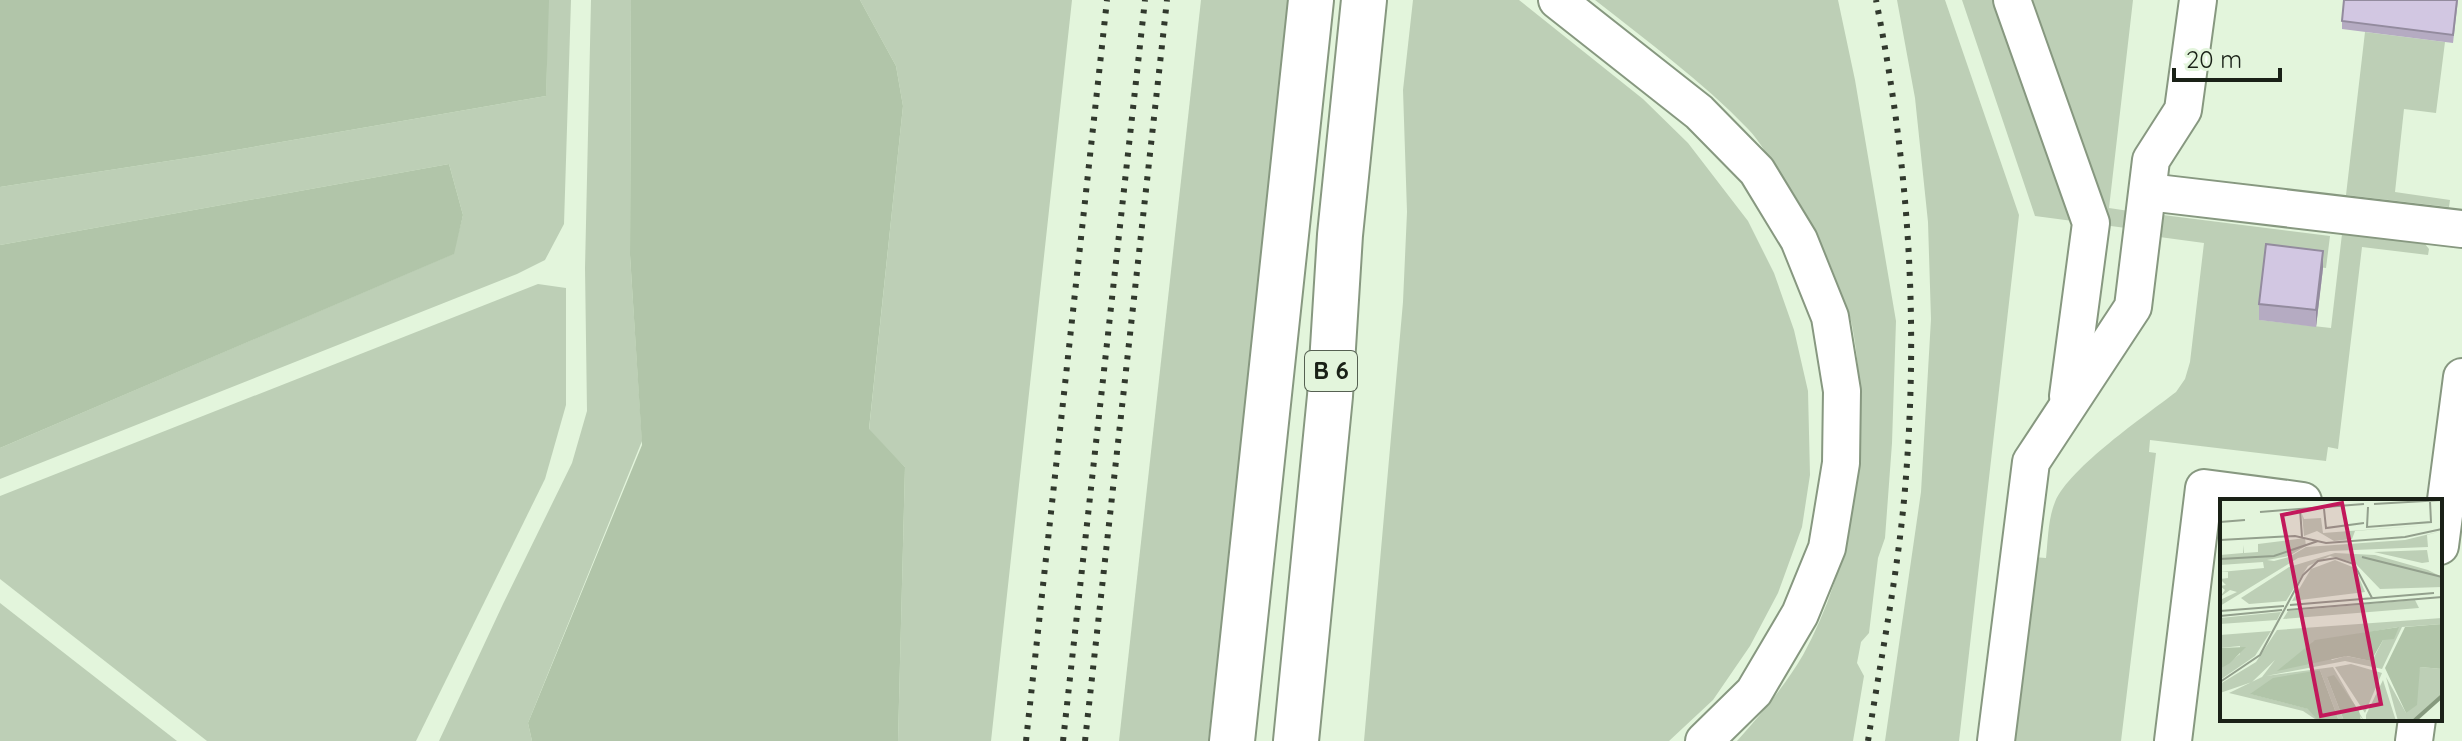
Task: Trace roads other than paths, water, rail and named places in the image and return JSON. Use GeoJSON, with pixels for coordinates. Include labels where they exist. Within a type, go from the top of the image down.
{"type":"FeatureCollection","features":[{"type":"Feature","properties":{"kind":"main road","name":"B 6"},"geometry":{"type":"LineString","coordinates":[[1232,741],[1311,0]]}},
{"type":"Feature","properties":{"kind":"main road","name":"B 6"},"geometry":{"type":"LineString","coordinates":[[1296,741],[1330,396],[1340,235],[1364,0]]}},
{"type":"Feature","properties":{"kind":"street"},"geometry":{"type":"LineString","coordinates":[[1557,0],[1699,112],[1757,171],[1799,240],[1830,317],[1842,391],[1842,434],[1841,463],[1827,548],[1800,614],[1754,692],[1704,741]]}},
{"type":"Feature","properties":{"kind":"street"},"geometry":{"type":"LineString","coordinates":[[2012,0],[2091,223],[2067,407]]}},
{"type":"Feature","properties":{"kind":"street"},"geometry":{"type":"LineString","coordinates":[[1996,741],[2031,462],[2133,307],[2151,160],[2183,110],[2198,0]]}},
{"type":"Feature","properties":{"kind":"street"},"geometry":{"type":"LineString","coordinates":[[2148,192],[2462,229]]}},
{"type":"Feature","properties":{"kind":"street"},"geometry":{"type":"LineString","coordinates":[[2442,521],[2462,377]]}},
{"type":"Feature","properties":{"kind":"street"},"geometry":{"type":"LineString","coordinates":[[2173,741],[2204,488],[2288,499]]}},
{"type":"Feature","properties":{"kind":"street"},"geometry":{"type":"LineString","coordinates":[[2414,741],[2417,721]]}},
{"type":"Feature","properties":{"kind":"railway"},"geometry":{"type":"LineString","coordinates":[[1026,741],[1107,0]]}},
{"type":"Feature","properties":{"kind":"railway"},"geometry":{"type":"LineString","coordinates":[[1063,741],[1145,0]]}},
{"type":"Feature","properties":{"kind":"railway"},"geometry":{"type":"LineString","coordinates":[[1085,741],[1167,0]]}},
{"type":"Feature","properties":{"kind":"railway"},"geometry":{"type":"LineString","coordinates":[[1868,741],[1902,520],[1911,365],[1911,304],[1903,183],[1876,0]]}}]}
